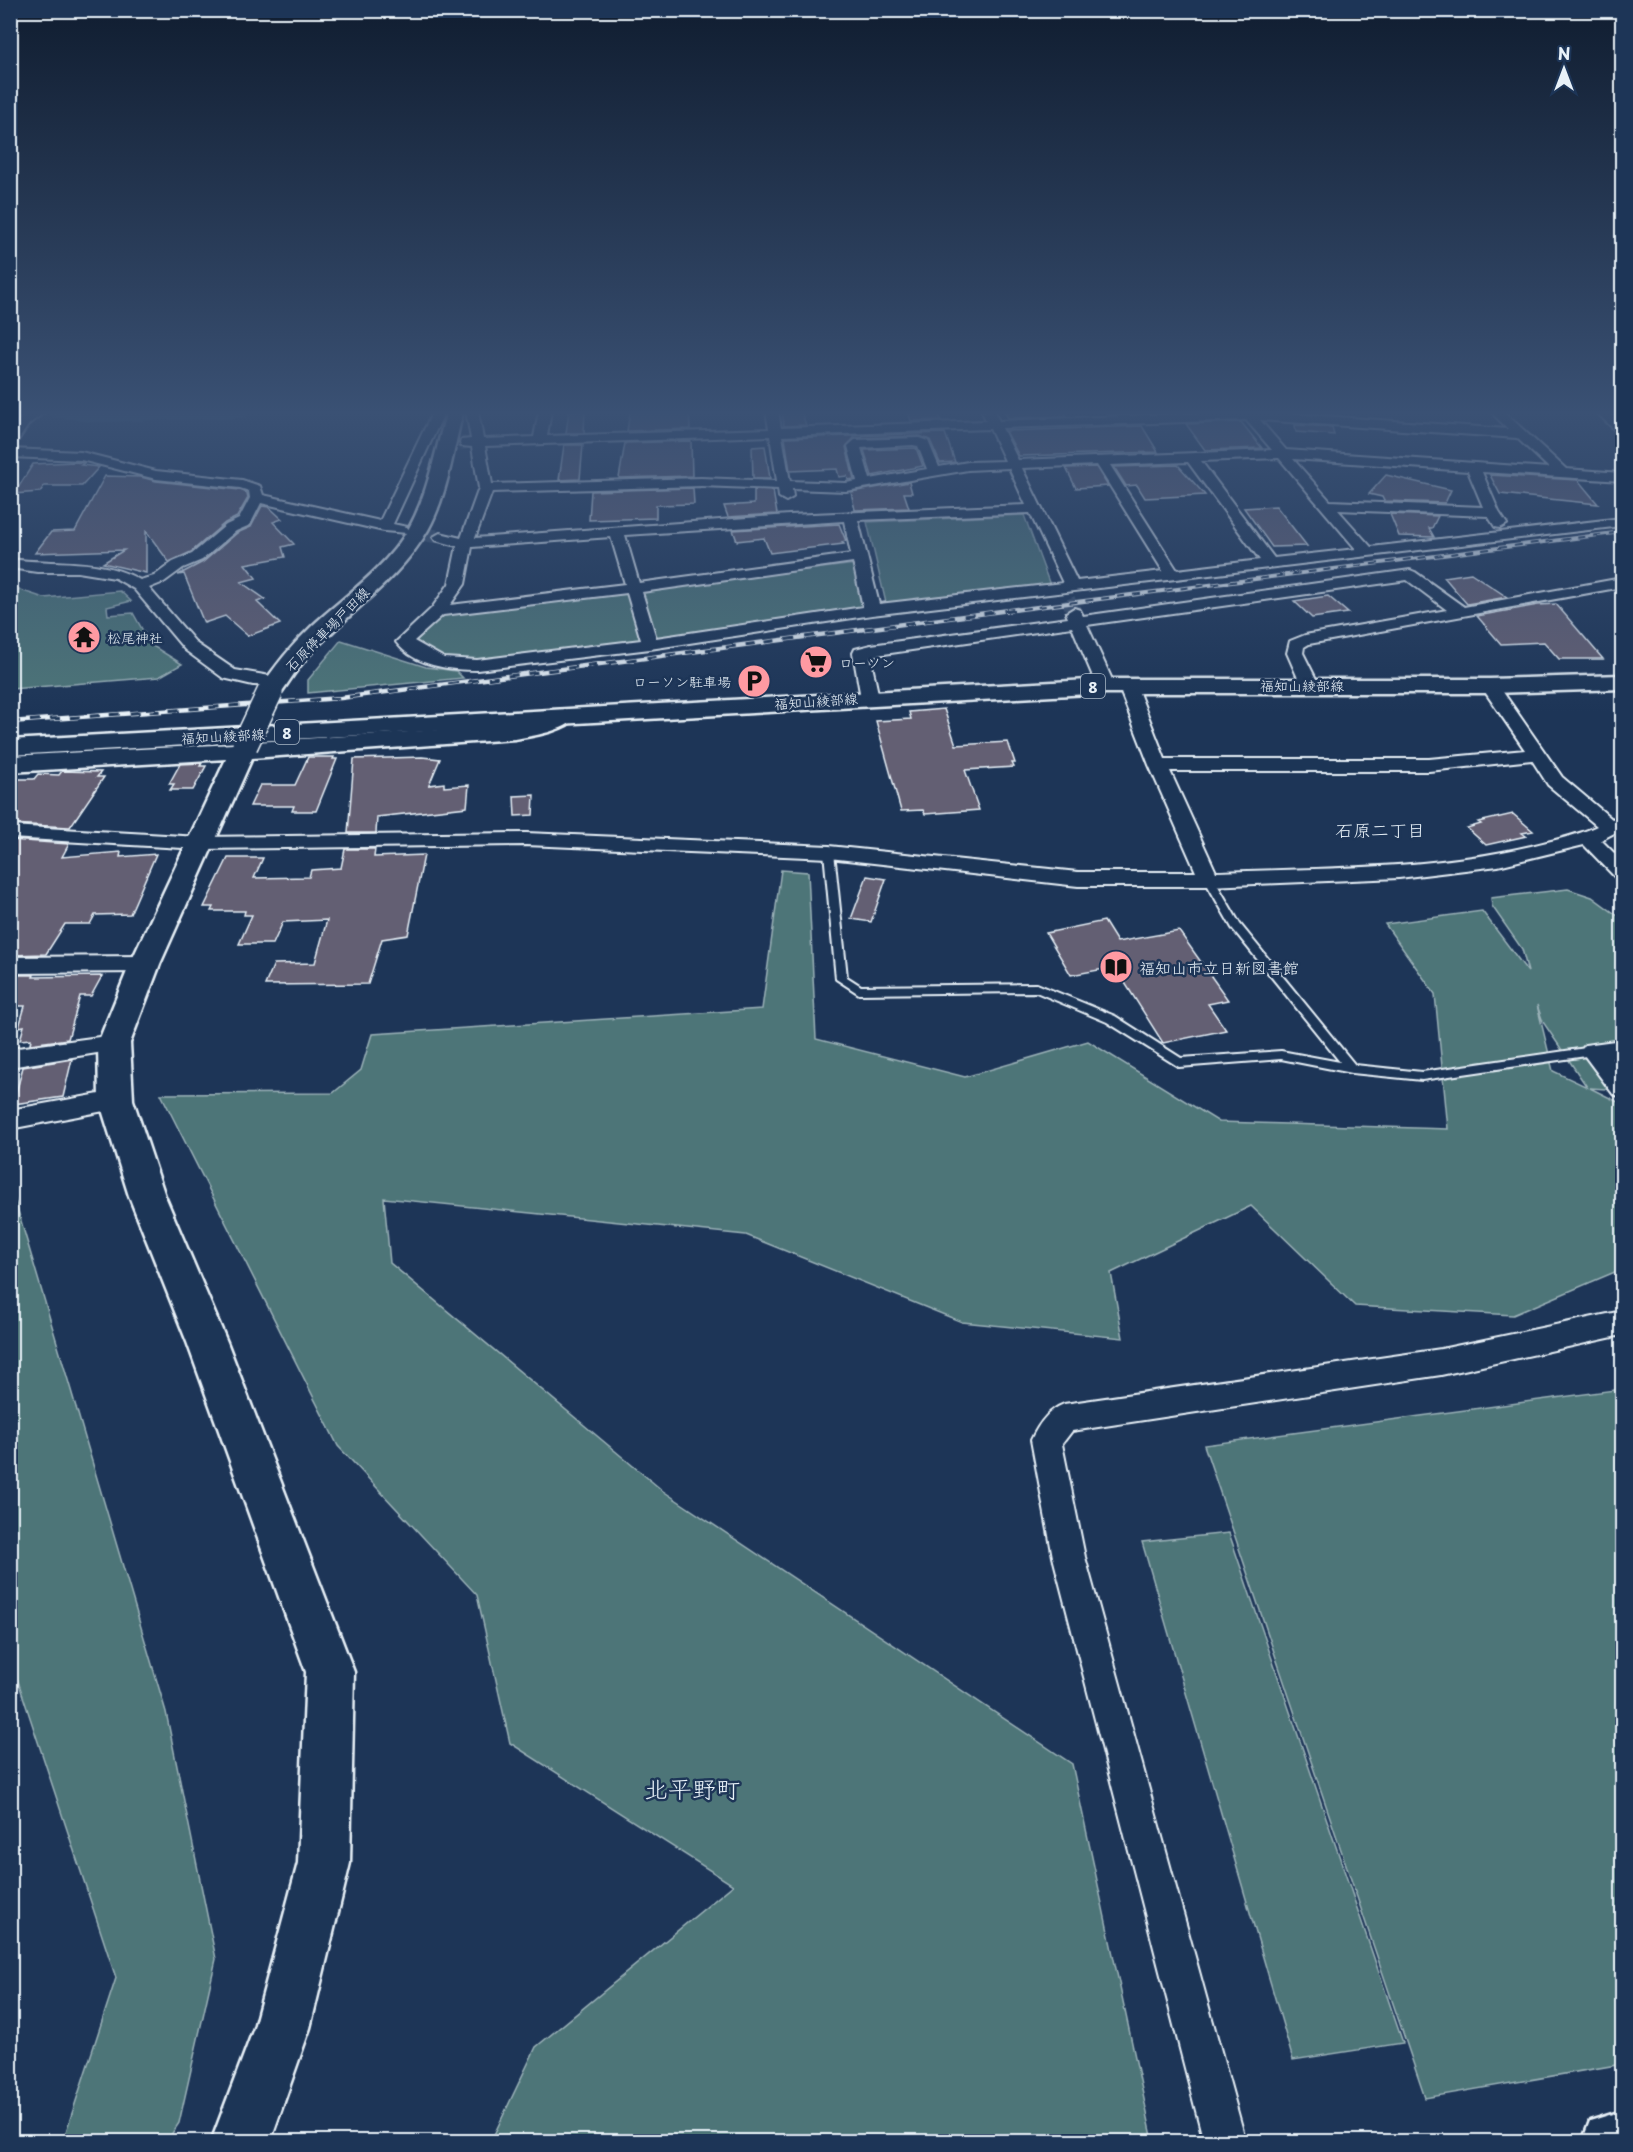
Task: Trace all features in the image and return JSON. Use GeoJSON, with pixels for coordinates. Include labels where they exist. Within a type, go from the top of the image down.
{"type":"FeatureCollection","features":[{"type":"Feature","properties":{"kind":"main road","name":"石原停車場戸田線"},"geometry":{"type":"LineString","coordinates":[[114,1043],[145,964],[273,687],[296,657],[380,578],[417,530],[426,511]]}},
{"type":"Feature","properties":{"kind":"main road","name":"福知山綾部線"},"geometry":{"type":"LineString","coordinates":[[10,748],[1116,685],[1490,686],[1623,682]]}},
{"type":"Feature","properties":{"kind":"main road"},"geometry":{"type":"LineString","coordinates":[[10,764],[515,732],[535,728],[564,717]]}},
{"type":"Feature","properties":{"kind":"main road"},"geometry":{"type":"LineString","coordinates":[[114,1043],[116,1100],[147,1196],[207,1342],[330,1672],[324,1863],[282,2028],[240,2142]]}},
{"type":"Feature","properties":{"kind":"main road"},"geometry":{"type":"LineString","coordinates":[[1611,2142],[1623,2140]]}},
{"type":"Feature","properties":{"kind":"street"},"geometry":{"type":"LineString","coordinates":[[139,586],[159,579],[196,557],[231,528],[246,522],[251,511]]}},
{"type":"Feature","properties":{"kind":"street"},"geometry":{"type":"LineString","coordinates":[[316,511],[402,530]]}},
{"type":"Feature","properties":{"kind":"street"},"geometry":{"type":"LineString","coordinates":[[384,527],[393,511]]}},
{"type":"Feature","properties":{"kind":"street"},"geometry":{"type":"LineString","coordinates":[[478,511],[465,543],[457,584],[438,611],[404,642],[435,663],[477,665],[650,644],[872,610],[1071,601],[1410,575],[1462,613]]}},
{"type":"Feature","properties":{"kind":"street"},"geometry":{"type":"LineString","coordinates":[[788,511],[789,519]]}},
{"type":"Feature","properties":{"kind":"street"},"geometry":{"type":"LineString","coordinates":[[440,537],[465,543],[789,519],[972,511]]}},
{"type":"Feature","properties":{"kind":"street"},"geometry":{"type":"LineString","coordinates":[[1037,511],[1071,601],[1158,765],[1209,879]]}},
{"type":"Feature","properties":{"kind":"street"},"geometry":{"type":"LineString","coordinates":[[1133,511],[1172,574]]}},
{"type":"Feature","properties":{"kind":"street"},"geometry":{"type":"LineString","coordinates":[[1232,511],[1270,563]]}},
{"type":"Feature","properties":{"kind":"street"},"geometry":{"type":"LineString","coordinates":[[1332,511],[1366,551]]}},
{"type":"Feature","properties":{"kind":"street"},"geometry":{"type":"LineString","coordinates":[[1478,511],[1492,512],[1508,535]]}},
{"type":"Feature","properties":{"kind":"street"},"geometry":{"type":"LineString","coordinates":[[850,516],[872,610]]}},
{"type":"Feature","properties":{"kind":"street"},"geometry":{"type":"LineString","coordinates":[[870,698],[861,653],[1172,574],[1623,522]]}},
{"type":"Feature","properties":{"kind":"street"},"geometry":{"type":"LineString","coordinates":[[617,532],[650,644]]}},
{"type":"Feature","properties":{"kind":"street"},"geometry":{"type":"LineString","coordinates":[[438,611],[634,588],[860,557]]}},
{"type":"Feature","properties":{"kind":"street"},"geometry":{"type":"LineString","coordinates":[[10,563],[36,567],[98,569],[119,573],[139,586],[191,647],[229,674],[273,687]]}},
{"type":"Feature","properties":{"kind":"street"},"geometry":{"type":"LineString","coordinates":[[1310,685],[1295,653],[1296,644],[1305,640],[1623,583]]}},
{"type":"Feature","properties":{"kind":"street"},"geometry":{"type":"LineString","coordinates":[[10,832],[200,843],[526,839],[829,852],[1078,879],[1209,879],[1400,872],[1498,860],[1588,838],[1616,825],[1555,781],[1490,686]]}},
{"type":"Feature","properties":{"kind":"street"},"geometry":{"type":"LineString","coordinates":[[1158,765],[1429,765],[1537,754]]}},
{"type":"Feature","properties":{"kind":"street"},"geometry":{"type":"LineString","coordinates":[[1588,838],[1623,872]]}},
{"type":"Feature","properties":{"kind":"street"},"geometry":{"type":"LineString","coordinates":[[10,965],[145,964]]}},
{"type":"Feature","properties":{"kind":"street"},"geometry":{"type":"LineString","coordinates":[[10,1058],[114,1043]]}},
{"type":"Feature","properties":{"kind":"street"},"geometry":{"type":"LineString","coordinates":[[1593,1051],[1623,1049]]}},
{"type":"Feature","properties":{"kind":"street"},"geometry":{"type":"LineString","coordinates":[[1593,1051],[1623,1088]]}},
{"type":"Feature","properties":{"kind":"street"},"geometry":{"type":"LineString","coordinates":[[10,1120],[116,1100]]}},
{"type":"Feature","properties":{"kind":"street"},"geometry":{"type":"LineString","coordinates":[[1225,2142],[1069,1557],[1046,1440],[1064,1418],[1441,1362],[1623,1323]]}},
{"type":"Feature","properties":{"kind":"lane"},"geometry":{"type":"LineString","coordinates":[[829,852],[842,980],[859,990],[1037,988],[1111,1019],[1179,1062],[1281,1055],[1352,1069],[1422,1076],[1593,1051]]}},
{"type":"Feature","properties":{"kind":"lane"},"geometry":{"type":"LineString","coordinates":[[1209,879],[1236,926],[1352,1069]]}},
{"type":"Feature","properties":{"kind":"green space"},"geometry":{"type":"Polygon","coordinates":[[[1024,515],[1050,585],[886,603],[867,522],[1024,515]]]}},
{"type":"Feature","properties":{"kind":"green space"},"geometry":{"type":"Polygon","coordinates":[[[856,564],[869,611],[471,662],[439,656],[416,641],[444,613],[856,564]]]}},
{"type":"Feature","properties":{"kind":"green space"},"geometry":{"type":"Polygon","coordinates":[[[11,587],[44,598],[120,591],[131,601],[107,607],[108,615],[133,613],[151,645],[182,664],[159,677],[11,689],[11,587]]]}},
{"type":"Feature","properties":{"kind":"green space"},"geometry":{"type":"Polygon","coordinates":[[[341,640],[426,667],[456,671],[463,678],[308,693],[308,680],[341,640]]]}},
{"type":"Feature","properties":{"kind":"green space"},"geometry":{"type":"Polygon","coordinates":[[[781,870],[808,872],[816,1039],[965,1077],[1088,1041],[1219,1122],[1448,1129],[1435,994],[1385,924],[1482,911],[1528,972],[1522,949],[1492,906],[1491,898],[1568,889],[1592,897],[1622,919],[1622,1090],[1590,1088],[1622,1104],[1622,1269],[1513,1315],[1355,1306],[1251,1206],[1111,1273],[1123,1338],[962,1322],[746,1235],[384,1198],[390,1263],[663,1491],[1072,1764],[1153,2141],[491,2141],[536,2047],[733,1885],[510,1743],[477,1595],[338,1446],[161,1094],[333,1093],[361,1070],[372,1034],[762,1009],[781,870]],[[1537,1005],[1553,1071],[1587,1087],[1543,1022],[1537,1005]]]}},
{"type":"Feature","properties":{"kind":"green space"},"geometry":{"type":"Polygon","coordinates":[[[11,1187],[166,1712],[216,1959],[179,2123],[167,2141],[63,2141],[116,1978],[11,1660],[11,1187]]]}},
{"type":"Feature","properties":{"kind":"green space"},"geometry":{"type":"Polygon","coordinates":[[[1622,1389],[1622,2064],[1425,2098],[1204,1445],[1622,1389]]]}},
{"type":"Feature","properties":{"kind":"green space"},"geometry":{"type":"Polygon","coordinates":[[[1229,1533],[1403,2043],[1293,2060],[1142,1542],[1229,1533]]]}},
{"type":"Feature","properties":{"kind":"building"},"geometry":{"type":"Polygon","coordinates":[[[86,511],[240,511],[237,517],[225,523],[191,552],[169,562],[146,531],[146,573],[103,563],[124,550],[35,553],[51,532],[75,531],[86,511]]]}},
{"type":"Feature","properties":{"kind":"building"},"geometry":{"type":"Polygon","coordinates":[[[259,511],[274,511],[282,519],[273,522],[294,544],[282,547],[285,557],[245,564],[256,578],[241,582],[265,599],[257,602],[280,624],[248,636],[225,616],[204,623],[184,574],[178,575],[203,562],[237,533],[251,527],[259,511]]]}},
{"type":"Feature","properties":{"kind":"building"},"geometry":{"type":"Polygon","coordinates":[[[590,511],[656,511],[656,518],[589,520],[590,511]]]}},
{"type":"Feature","properties":{"kind":"building"},"geometry":{"type":"Polygon","coordinates":[[[726,511],[777,511],[777,514],[728,517],[726,511]]]}},
{"type":"Feature","properties":{"kind":"building"},"geometry":{"type":"Polygon","coordinates":[[[1246,511],[1280,511],[1307,546],[1272,547],[1246,511]]]}},
{"type":"Feature","properties":{"kind":"building"},"geometry":{"type":"Polygon","coordinates":[[[1390,514],[1438,516],[1432,528],[1429,528],[1434,537],[1399,536],[1390,514]]]}},
{"type":"Feature","properties":{"kind":"building"},"geometry":{"type":"Polygon","coordinates":[[[839,524],[846,541],[842,542],[844,544],[770,553],[764,538],[737,541],[733,530],[839,524]]]}},
{"type":"Feature","properties":{"kind":"building"},"geometry":{"type":"Polygon","coordinates":[[[1471,573],[1507,597],[1467,604],[1444,577],[1471,573]]]}},
{"type":"Feature","properties":{"kind":"building"},"geometry":{"type":"Polygon","coordinates":[[[1328,596],[1348,613],[1312,618],[1294,601],[1328,596]]]}},
{"type":"Feature","properties":{"kind":"building"},"geometry":{"type":"Polygon","coordinates":[[[1556,604],[1603,659],[1559,659],[1544,642],[1501,644],[1477,616],[1538,605],[1556,604]]]}},
{"type":"Feature","properties":{"kind":"building"},"geometry":{"type":"Polygon","coordinates":[[[944,709],[956,745],[1008,742],[1015,763],[1012,763],[1014,767],[965,770],[979,810],[925,814],[923,810],[901,811],[876,721],[911,719],[909,712],[944,709]]]}},
{"type":"Feature","properties":{"kind":"building"},"geometry":{"type":"Polygon","coordinates":[[[308,757],[337,759],[316,811],[292,811],[294,806],[250,806],[260,785],[295,785],[308,757]]]}},
{"type":"Feature","properties":{"kind":"building"},"geometry":{"type":"Polygon","coordinates":[[[422,757],[440,759],[429,785],[444,783],[444,787],[469,785],[467,807],[377,817],[376,833],[348,833],[354,759],[422,757]]]}},
{"type":"Feature","properties":{"kind":"building"},"geometry":{"type":"Polygon","coordinates":[[[202,763],[200,766],[206,766],[193,790],[170,790],[174,784],[169,784],[180,764],[202,763]]]}},
{"type":"Feature","properties":{"kind":"building"},"geometry":{"type":"Polygon","coordinates":[[[62,771],[101,772],[97,777],[104,777],[70,827],[10,824],[10,779],[34,779],[38,774],[59,775],[62,771]]]}},
{"type":"Feature","properties":{"kind":"building"},"geometry":{"type":"Polygon","coordinates":[[[534,795],[533,815],[515,816],[514,796],[534,795]]]}},
{"type":"Feature","properties":{"kind":"building"},"geometry":{"type":"Polygon","coordinates":[[[1513,814],[1533,831],[1522,833],[1526,836],[1486,845],[1467,828],[1481,824],[1478,822],[1513,814]]]}},
{"type":"Feature","properties":{"kind":"building"},"geometry":{"type":"Polygon","coordinates":[[[10,840],[69,844],[62,857],[121,852],[120,857],[156,854],[130,914],[95,915],[90,924],[65,924],[46,954],[10,955],[10,840]]]}},
{"type":"Feature","properties":{"kind":"building"},"geometry":{"type":"Polygon","coordinates":[[[345,849],[375,849],[374,857],[424,855],[408,935],[382,939],[368,984],[265,985],[274,964],[315,963],[327,920],[283,922],[273,944],[239,944],[252,915],[244,915],[245,911],[211,911],[213,907],[204,907],[228,858],[263,858],[254,878],[309,877],[311,870],[341,868],[345,849]]]}},
{"type":"Feature","properties":{"kind":"building"},"geometry":{"type":"Polygon","coordinates":[[[867,876],[886,879],[871,922],[851,919],[867,876]]]}},
{"type":"Feature","properties":{"kind":"building"},"geometry":{"type":"Polygon","coordinates":[[[1104,921],[1117,942],[1179,931],[1228,1000],[1208,1004],[1226,1030],[1163,1043],[1115,967],[1071,975],[1046,933],[1104,921]]]}},
{"type":"Feature","properties":{"kind":"building"},"geometry":{"type":"Polygon","coordinates":[[[10,975],[102,976],[91,996],[80,996],[68,1039],[30,1044],[31,1039],[20,1040],[24,1026],[19,1027],[25,1006],[16,1006],[10,1016],[10,975]]]}},
{"type":"Feature","properties":{"kind":"building"},"geometry":{"type":"Polygon","coordinates":[[[72,1059],[63,1097],[13,1104],[23,1067],[72,1059]]]}},
{"type":"Feature","properties":{"kind":"tunnel"},"geometry":{"type":"LineString","coordinates":[[402,530],[440,537]]}},
{"type":"Feature","properties":{"kind":"tunnel"},"geometry":{"type":"LineString","coordinates":[[1068,599],[1073,611]]}},
{"type":"Feature","properties":{"kind":"railway"},"geometry":{"type":"LineString","coordinates":[[1006,611],[1622,532]]}},
{"type":"Feature","properties":{"kind":"railway"},"geometry":{"type":"LineString","coordinates":[[10,722],[341,698],[1017,609]]}},
{"type":"Feature","properties":{"kind":"place","name":"松尾神社"},"geometry":{"type":"Point","coordinates":[84,637]}},
{"type":"Feature","properties":{"kind":"place","name":"ローソン"},"geometry":{"type":"Point","coordinates":[816,662]}},
{"type":"Feature","properties":{"kind":"place","name":"ローソン駐車場"},"geometry":{"type":"Point","coordinates":[754,681]}},
{"type":"Feature","properties":{"kind":"place","name":"福知山市立日新図書館"},"geometry":{"type":"Point","coordinates":[1116,967]}},
{"type":"Feature","properties":{"kind":"district","name":"石原二丁目"},"geometry":{"type":"Point","coordinates":[1380,829]}},
{"type":"Feature","properties":{"kind":"district","name":"北平野町"},"geometry":{"type":"Point","coordinates":[692,1788]}}]}
